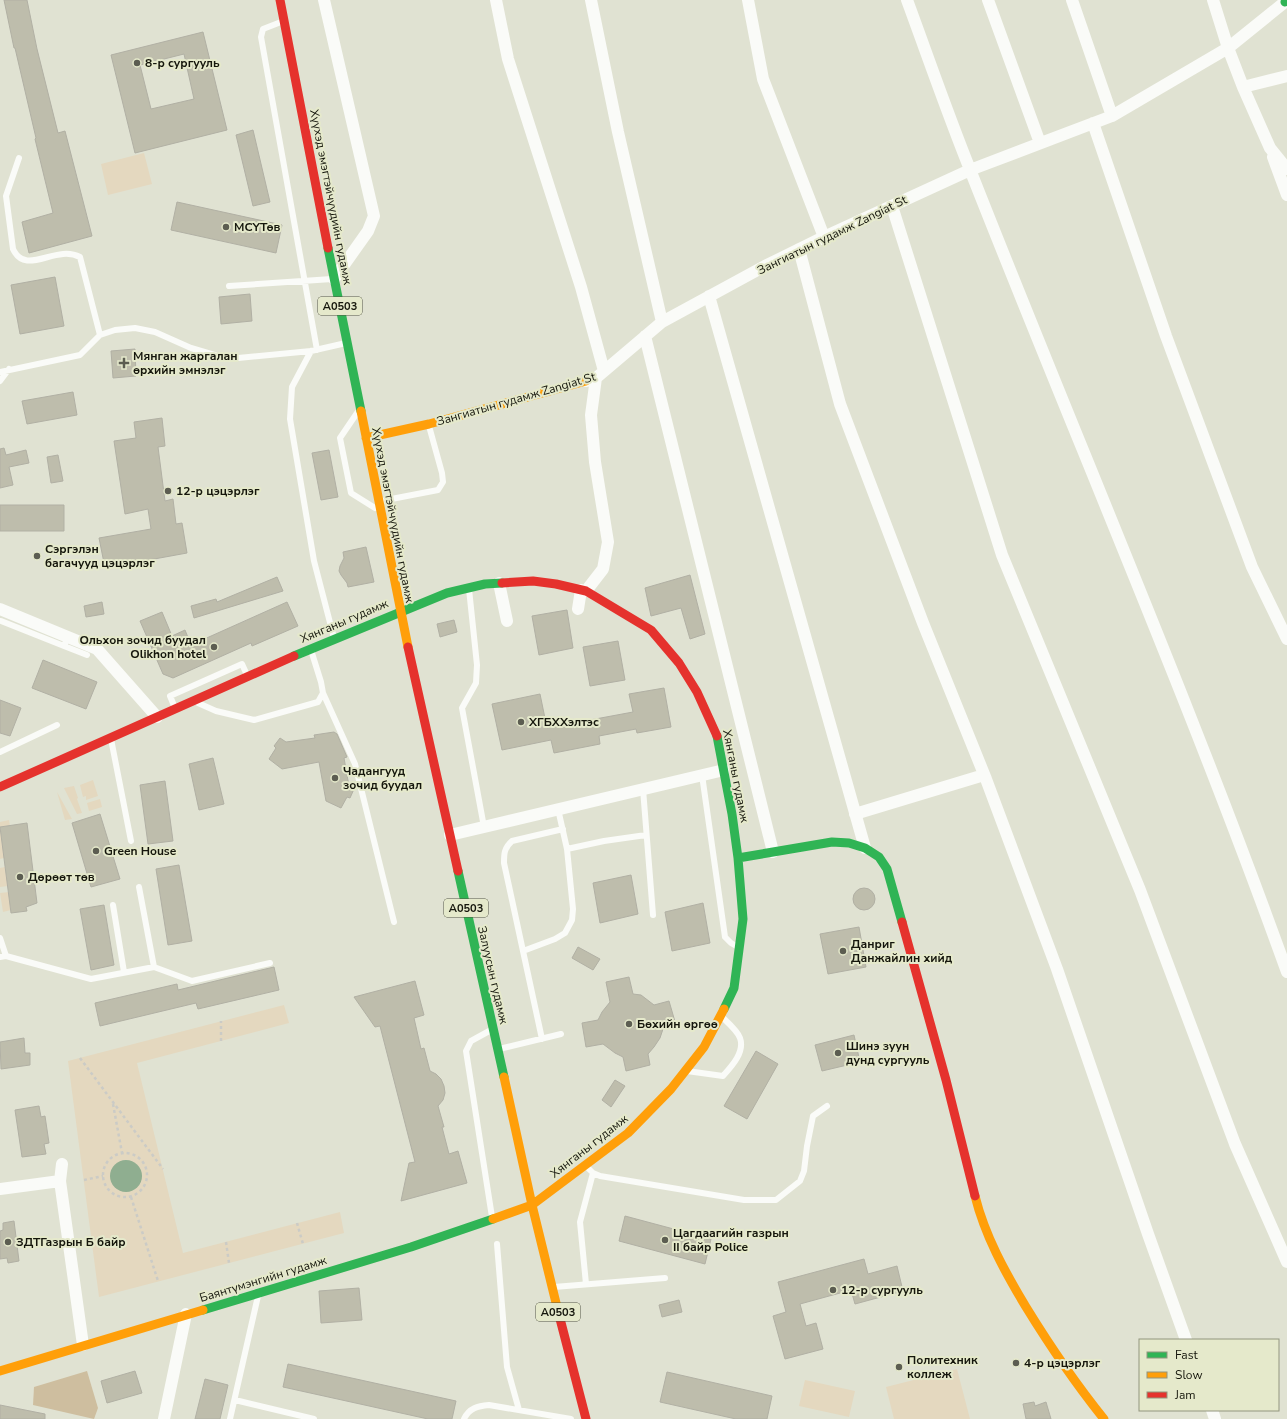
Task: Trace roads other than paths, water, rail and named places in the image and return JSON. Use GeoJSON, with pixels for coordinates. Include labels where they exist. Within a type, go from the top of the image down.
{"type":"FeatureCollection","features":[{"type":"Feature","properties":{"kind":"main road","name":"Хүүхэд эмэгтэйчүүдийн гудамж"},"geometry":{"type":"LineString","coordinates":[[280,0],[400,611]]}},
{"type":"Feature","properties":{"kind":"main road","name":"Зангиатын гудамж Zangiat St"},"geometry":{"type":"LineString","coordinates":[[366,438],[429,424],[595,377]]}},
{"type":"Feature","properties":{"kind":"main road","name":"Хянганы гудамж"},"geometry":{"type":"LineString","coordinates":[[1,784],[110,738],[334,638],[447,593],[484,584],[542,581],[584,591],[651,630],[679,662],[697,692],[717,733],[732,814],[738,858],[743,919],[734,988],[704,1047],[671,1089],[628,1133],[532,1205]]}},
{"type":"Feature","properties":{"kind":"main road","name":"Залуусын гудамж"},"geometry":{"type":"LineString","coordinates":[[400,611],[532,1205]]}},
{"type":"Feature","properties":{"kind":"main road"},"geometry":{"type":"LineString","coordinates":[[738,858],[832,842],[849,843],[865,848],[879,857],[887,870],[946,1080],[976,1201],[993,1249],[1019,1296],[1048,1343],[1104,1419]]}},
{"type":"Feature","properties":{"kind":"main road","name":"Баянтүмэнгийн гудамж"},"geometry":{"type":"LineString","coordinates":[[0,1371],[411,1247],[532,1205]]}},
{"type":"Feature","properties":{"kind":"main road","name":"A0503"},"geometry":{"type":"LineString","coordinates":[[532,1205],[586,1419]]}},
{"type":"Feature","properties":{"kind":"street"},"geometry":{"type":"LineString","coordinates":[[324,0],[374,216],[368,231],[334,279]]}},
{"type":"Feature","properties":{"kind":"street"},"geometry":{"type":"LineString","coordinates":[[496,0],[508,59],[581,287],[595,377],[591,415],[595,462],[608,542],[603,569],[584,591],[578,609]]}},
{"type":"Feature","properties":{"kind":"street"},"geometry":{"type":"LineString","coordinates":[[592,0],[618,132],[662,322]]}},
{"type":"Feature","properties":{"kind":"street"},"geometry":{"type":"LineString","coordinates":[[748,0],[763,78],[824,237]]}},
{"type":"Feature","properties":{"kind":"street"},"geometry":{"type":"LineString","coordinates":[[906,0],[970,170],[1130,562],[1246,857],[1287,972]]}},
{"type":"Feature","properties":{"kind":"street"},"geometry":{"type":"LineString","coordinates":[[988,0],[1040,143]]}},
{"type":"Feature","properties":{"kind":"street"},"geometry":{"type":"LineString","coordinates":[[1072,0],[1112,116]]}},
{"type":"Feature","properties":{"kind":"street","name":"Зангиатын гудамж Zangiat St"},"geometry":{"type":"LineString","coordinates":[[595,377],[662,322],[800,249],[970,170],[1112,116],[1228,48],[1286,2]]}},
{"type":"Feature","properties":{"kind":"street"},"geometry":{"type":"LineString","coordinates":[[1216,3],[1228,48],[1243,87],[1270,148],[1287,196]]}},
{"type":"Feature","properties":{"kind":"street"},"geometry":{"type":"LineString","coordinates":[[1243,87],[1287,76]]}},
{"type":"Feature","properties":{"kind":"street"},"geometry":{"type":"LineString","coordinates":[[1093,123],[1166,336],[1249,560],[1287,639]]}},
{"type":"Feature","properties":{"kind":"street"},"geometry":{"type":"LineString","coordinates":[[1270,148],[1287,169]]}},
{"type":"Feature","properties":{"kind":"street"},"geometry":{"type":"LineString","coordinates":[[892,206],[1002,555],[1140,890],[1235,1144],[1287,1262]]}},
{"type":"Feature","properties":{"kind":"street"},"geometry":{"type":"LineString","coordinates":[[800,249],[840,404],[923,622],[984,775],[1057,969],[1186,1339]]}},
{"type":"Feature","properties":{"kind":"street"},"geometry":{"type":"LineString","coordinates":[[709,296],[865,848]]}},
{"type":"Feature","properties":{"kind":"street"},"geometry":{"type":"LineString","coordinates":[[645,336],[773,852]]}},
{"type":"Feature","properties":{"kind":"street"},"geometry":{"type":"LineString","coordinates":[[499,583],[506,621]]}},
{"type":"Feature","properties":{"kind":"street"},"geometry":{"type":"LineString","coordinates":[[1,615],[66,642],[97,649],[156,717]]}},
{"type":"Feature","properties":{"kind":"street"},"geometry":{"type":"LineString","coordinates":[[450,835],[724,770]]}},
{"type":"Feature","properties":{"kind":"street"},"geometry":{"type":"LineString","coordinates":[[855,814],[984,775]]}},
{"type":"Feature","properties":{"kind":"street"},"geometry":{"type":"LineString","coordinates":[[62,1164],[60,1181],[83,1345]]}},
{"type":"Feature","properties":{"kind":"street"},"geometry":{"type":"LineString","coordinates":[[0,1189],[60,1181]]}},
{"type":"Feature","properties":{"kind":"street"},"geometry":{"type":"LineString","coordinates":[[164,1419],[186,1314]]}},
{"type":"Feature","properties":{"kind":"lane"},"geometry":{"type":"LineString","coordinates":[[284,20],[263,29],[261,37],[305,281],[314,350],[292,387],[290,419],[314,561],[334,638]]}},
{"type":"Feature","properties":{"kind":"lane"},"geometry":{"type":"LineString","coordinates":[[19,158],[6,196],[13,249],[16,256],[20,260],[30,261],[63,253],[75,254],[80,257],[100,335]]}},
{"type":"Feature","properties":{"kind":"lane"},"geometry":{"type":"LineString","coordinates":[[229,286],[334,279]]}},
{"type":"Feature","properties":{"kind":"lane"},"geometry":{"type":"LineString","coordinates":[[0,372],[80,355],[100,335],[115,330],[135,328],[155,332],[191,348],[228,359],[314,350],[348,343]]}},
{"type":"Feature","properties":{"kind":"lane"},"geometry":{"type":"LineString","coordinates":[[0,380],[9,369]]}},
{"type":"Feature","properties":{"kind":"lane"},"geometry":{"type":"LineString","coordinates":[[360,409],[340,438],[351,493],[379,506],[438,490],[443,482],[429,424]]}},
{"type":"Feature","properties":{"kind":"lane"},"geometry":{"type":"LineString","coordinates":[[469,588],[477,665],[476,683],[462,708],[484,827]]}},
{"type":"Feature","properties":{"kind":"lane"},"geometry":{"type":"LineString","coordinates":[[66,642],[87,655]]}},
{"type":"Feature","properties":{"kind":"lane"},"geometry":{"type":"LineString","coordinates":[[310,648],[323,693],[355,764],[394,922]]}},
{"type":"Feature","properties":{"kind":"lane"},"geometry":{"type":"LineString","coordinates":[[175,709],[170,696],[242,664],[247,676]]}},
{"type":"Feature","properties":{"kind":"lane"},"geometry":{"type":"LineString","coordinates":[[193,701],[216,711],[254,720],[318,702],[323,693]]}},
{"type":"Feature","properties":{"kind":"lane"},"geometry":{"type":"LineString","coordinates":[[0,752],[57,725]]}},
{"type":"Feature","properties":{"kind":"lane"},"geometry":{"type":"LineString","coordinates":[[110,738],[131,841]]}},
{"type":"Feature","properties":{"kind":"lane"},"geometry":{"type":"LineString","coordinates":[[702,775],[725,937],[731,943],[739,947]]}},
{"type":"Feature","properties":{"kind":"lane"},"geometry":{"type":"LineString","coordinates":[[643,789],[653,915]]}},
{"type":"Feature","properties":{"kind":"lane"},"geometry":{"type":"LineString","coordinates":[[523,951],[565,933],[572,920],[573,909],[567,849],[558,809]]}},
{"type":"Feature","properties":{"kind":"lane"},"geometry":{"type":"LineString","coordinates":[[542,1039],[504,864],[504,852],[507,845],[512,841],[563,829]]}},
{"type":"Feature","properties":{"kind":"lane"},"geometry":{"type":"LineString","coordinates":[[567,849],[604,841],[646,835]]}},
{"type":"Feature","properties":{"kind":"lane"},"geometry":{"type":"LineString","coordinates":[[139,887],[154,967]]}},
{"type":"Feature","properties":{"kind":"lane"},"geometry":{"type":"LineString","coordinates":[[113,905],[124,972]]}},
{"type":"Feature","properties":{"kind":"lane"},"geometry":{"type":"LineString","coordinates":[[0,938],[3,956],[91,979],[154,967],[192,982],[270,962]]}},
{"type":"Feature","properties":{"kind":"lane"},"geometry":{"type":"LineString","coordinates":[[685,1071],[723,1076],[732,1067],[742,1048],[739,1036],[720,1015]]}},
{"type":"Feature","properties":{"kind":"lane"},"geometry":{"type":"LineString","coordinates":[[492,1219],[466,1051],[471,1041],[493,1029]]}},
{"type":"Feature","properties":{"kind":"lane"},"geometry":{"type":"LineString","coordinates":[[497,1049],[561,1034]]}},
{"type":"Feature","properties":{"kind":"lane"},"geometry":{"type":"LineString","coordinates":[[585,1165],[593,1173],[600,1176],[744,1200],[776,1200],[800,1181],[804,1171],[813,1116],[827,1106]]}},
{"type":"Feature","properties":{"kind":"lane"},"geometry":{"type":"LineString","coordinates":[[586,1284],[580,1222],[593,1173]]}},
{"type":"Feature","properties":{"kind":"lane"},"geometry":{"type":"LineString","coordinates":[[497,1244],[507,1367],[519,1410]]}},
{"type":"Feature","properties":{"kind":"lane"},"geometry":{"type":"LineString","coordinates":[[552,1287],[665,1278]]}},
{"type":"Feature","properties":{"kind":"lane"},"geometry":{"type":"LineString","coordinates":[[230,1419],[259,1292]]}},
{"type":"Feature","properties":{"kind":"lane"},"geometry":{"type":"LineString","coordinates":[[235,1400],[314,1419]]}},
{"type":"Feature","properties":{"kind":"lane"},"geometry":{"type":"LineString","coordinates":[[464,1419],[466,1414],[476,1406],[489,1405],[553,1418],[571,1419]]}},
{"type":"Feature","properties":{"kind":"place","name":"8-р сургууль"},"geometry":{"type":"Point","coordinates":[137,63]}},
{"type":"Feature","properties":{"kind":"place","name":"МСҮТөв"},"geometry":{"type":"Point","coordinates":[226,227]}},
{"type":"Feature","properties":{"kind":"place","name":"Мянган жаргалан өрхийн эмнэлэг"},"geometry":{"type":"Point","coordinates":[124,363]}},
{"type":"Feature","properties":{"kind":"place","name":"12-р цэцэрлэг"},"geometry":{"type":"Point","coordinates":[168,491]}},
{"type":"Feature","properties":{"kind":"place","name":"Сэргэлэн багачууд цэцэрлэг"},"geometry":{"type":"Point","coordinates":[37,556]}},
{"type":"Feature","properties":{"kind":"place","name":"Ольхон зочид буудал Olikhon hotel"},"geometry":{"type":"Point","coordinates":[214,647]}},
{"type":"Feature","properties":{"kind":"place","name":"ХГБХХэлтэс"},"geometry":{"type":"Point","coordinates":[521,722]}},
{"type":"Feature","properties":{"kind":"place","name":"Чадангууд зочид буудал"},"geometry":{"type":"Point","coordinates":[335,778]}},
{"type":"Feature","properties":{"kind":"place","name":"Green House"},"geometry":{"type":"Point","coordinates":[96,851]}},
{"type":"Feature","properties":{"kind":"place","name":"Дөрөөт төв"},"geometry":{"type":"Point","coordinates":[20,877]}},
{"type":"Feature","properties":{"kind":"place","name":"Данриг Данжайлин хийд"},"geometry":{"type":"Point","coordinates":[843,951]}},
{"type":"Feature","properties":{"kind":"place","name":"Бөхийн өргөө"},"geometry":{"type":"Point","coordinates":[629,1024]}},
{"type":"Feature","properties":{"kind":"place","name":"Шинэ зуун дунд сургууль"},"geometry":{"type":"Point","coordinates":[838,1053]}},
{"type":"Feature","properties":{"kind":"place","name":"Цагдаагийн газрын II байр Police"},"geometry":{"type":"Point","coordinates":[665,1240]}},
{"type":"Feature","properties":{"kind":"place","name":"ЗДТГазрын Б байр"},"geometry":{"type":"Point","coordinates":[8,1242]}},
{"type":"Feature","properties":{"kind":"place","name":"12-р сургууль"},"geometry":{"type":"Point","coordinates":[833,1290]}},
{"type":"Feature","properties":{"kind":"place","name":"4-р цэцэрлэг"},"geometry":{"type":"Point","coordinates":[1016,1363]}},
{"type":"Feature","properties":{"kind":"place","name":"Политехник коллеж"},"geometry":{"type":"Point","coordinates":[899,1367]}}]}
